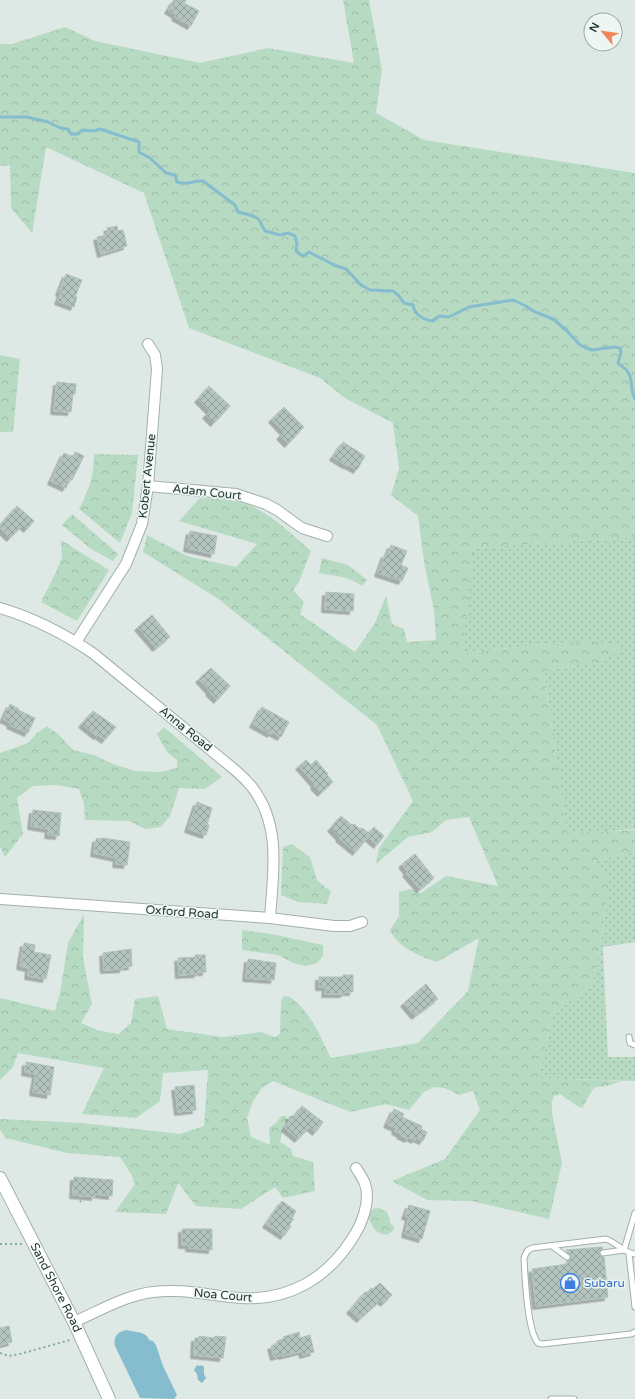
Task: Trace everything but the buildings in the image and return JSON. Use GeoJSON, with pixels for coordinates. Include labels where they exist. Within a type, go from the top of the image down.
{"type":"FeatureCollection","features":[{"type":"Feature","properties":{"kind":"street","name":"Kobert Avenue"},"geometry":{"type":"LineString","coordinates":[[76,642],[117,579],[130,556],[142,524],[148,486],[157,369],[155,355],[148,344]]}},
{"type":"Feature","properties":{"kind":"street","name":"Adam Court"},"geometry":{"type":"LineString","coordinates":[[148,486],[245,496],[277,510],[302,528],[327,536]]}},
{"type":"Feature","properties":{"kind":"street","name":"Anna Road"},"geometry":{"type":"LineString","coordinates":[[0,608],[37,621],[76,642],[94,654],[228,764],[253,788],[266,813],[274,843],[270,918]]}},
{"type":"Feature","properties":{"kind":"street","name":"Oxford Road"},"geometry":{"type":"LineString","coordinates":[[0,899],[270,918],[334,926],[350,926],[362,922]]}},
{"type":"Feature","properties":{"kind":"street","name":"Noa Court"},"geometry":{"type":"LineString","coordinates":[[74,1322],[139,1294],[182,1291],[239,1298],[257,1298],[276,1295],[306,1284],[324,1272],[337,1260],[354,1237],[360,1224],[365,1209],[366,1194],[365,1184],[356,1168]]}},
{"type":"Feature","properties":{"kind":"street","name":"Sand Shore Road"},"geometry":{"type":"LineString","coordinates":[[0,1178],[74,1322],[109,1399]]}},
{"type":"Feature","properties":{"kind":"lane"},"geometry":{"type":"LineString","coordinates":[[628,1038],[630,1043],[635,1045]]}},
{"type":"Feature","properties":{"kind":"lane"},"geometry":{"type":"LineString","coordinates":[[635,1213],[626,1252],[635,1307]]}},
{"type":"Feature","properties":{"kind":"lane"},"geometry":{"type":"LineString","coordinates":[[626,1252],[606,1239],[529,1250],[525,1253],[524,1258],[529,1314],[535,1339],[538,1343],[542,1344],[631,1334],[635,1332]]}},
{"type":"Feature","properties":{"kind":"lane"},"geometry":{"type":"LineString","coordinates":[[552,1246],[567,1257]]}},
{"type":"Feature","properties":{"kind":"lane"},"geometry":{"type":"LineString","coordinates":[[603,1253],[626,1252],[635,1254]]}},
{"type":"Feature","properties":{"kind":"lane"},"geometry":{"type":"LineString","coordinates":[[552,1399],[574,1399]]}},
{"type":"Feature","properties":{"kind":"path"},"geometry":{"type":"LineString","coordinates":[[0,1244],[27,1244],[33,1241]]}},
{"type":"Feature","properties":{"kind":"path"},"geometry":{"type":"LineString","coordinates":[[0,1353],[9,1356],[20,1354],[81,1337]]}},
{"type":"Feature","properties":{"kind":"green space"},"geometry":{"type":"Polygon","coordinates":[[[343,0],[369,0],[382,70],[376,113],[424,140],[635,173],[635,537],[474,548],[462,653],[594,641],[627,648],[595,662],[544,671],[567,833],[635,830],[635,852],[593,861],[609,882],[603,929],[593,984],[553,1014],[538,1078],[622,1081],[607,1086],[595,1087],[582,1108],[560,1094],[554,1096],[552,1102],[552,1113],[562,1163],[549,1219],[472,1201],[427,1200],[392,1181],[445,1159],[480,1110],[473,1091],[459,1095],[445,1088],[434,1087],[424,1092],[409,1110],[386,1104],[350,1112],[273,1081],[262,1088],[253,1101],[247,1118],[251,1137],[270,1145],[269,1128],[277,1122],[281,1116],[286,1116],[288,1119],[280,1142],[291,1149],[293,1156],[313,1162],[315,1191],[283,1198],[275,1187],[241,1209],[196,1206],[178,1183],[166,1214],[115,1212],[135,1184],[131,1174],[120,1157],[67,1153],[6,1138],[0,1130],[0,1119],[82,1123],[180,1134],[204,1126],[208,1070],[163,1073],[160,1101],[136,1118],[82,1114],[104,1068],[18,1053],[13,1067],[0,1080],[0,998],[55,1011],[60,993],[68,943],[84,914],[83,958],[92,1004],[81,1023],[100,1031],[119,1034],[131,1023],[135,999],[158,996],[167,1029],[223,1037],[261,1032],[275,1037],[280,1034],[281,1000],[284,996],[290,997],[304,1010],[319,1033],[331,1058],[418,1043],[468,991],[479,938],[437,962],[417,954],[403,946],[393,936],[390,930],[399,916],[399,892],[411,889],[421,893],[446,876],[498,886],[469,817],[446,820],[432,832],[408,837],[376,864],[379,848],[413,801],[377,725],[217,598],[143,552],[147,535],[187,556],[236,567],[257,544],[179,521],[200,498],[240,502],[260,510],[276,521],[311,551],[299,582],[293,590],[304,602],[300,614],[355,652],[375,623],[386,596],[392,624],[404,629],[407,642],[436,640],[434,610],[424,562],[418,516],[391,495],[399,468],[393,423],[345,398],[320,378],[189,328],[144,193],[46,147],[32,233],[11,208],[10,165],[0,166],[0,44],[12,44],[65,27],[95,41],[200,63],[268,48],[354,63],[343,0]]]}},
{"type":"Feature","properties":{"kind":"green space"},"geometry":{"type":"Polygon","coordinates":[[[0,355],[20,359],[13,432],[0,432],[0,355]]]}},
{"type":"Feature","properties":{"kind":"green space"},"geometry":{"type":"Polygon","coordinates":[[[94,454],[138,455],[132,513],[120,543],[79,509],[90,483],[94,454]]]}},
{"type":"Feature","properties":{"kind":"green space"},"geometry":{"type":"Polygon","coordinates":[[[72,514],[118,554],[113,561],[91,549],[62,525],[72,514]]]}},
{"type":"Feature","properties":{"kind":"green space"},"geometry":{"type":"Polygon","coordinates":[[[635,537],[635,829],[567,834],[544,671],[595,662],[626,648],[594,641],[462,653],[473,548],[635,537]]]}},
{"type":"Feature","properties":{"kind":"green space"},"geometry":{"type":"Polygon","coordinates":[[[61,540],[109,570],[77,621],[41,602],[62,557],[61,540]]]}},
{"type":"Feature","properties":{"kind":"green space"},"geometry":{"type":"Polygon","coordinates":[[[322,558],[348,565],[367,580],[362,586],[347,578],[319,573],[322,558]]]}},
{"type":"Feature","properties":{"kind":"green space"},"geometry":{"type":"Polygon","coordinates":[[[47,726],[59,735],[73,750],[94,755],[113,764],[135,771],[161,772],[177,768],[177,760],[167,752],[157,734],[164,727],[222,777],[205,789],[179,788],[170,816],[161,827],[145,829],[129,821],[85,820],[84,804],[79,789],[56,785],[33,786],[17,798],[23,834],[5,857],[0,846],[0,753],[28,743],[37,733],[47,726]]]}},
{"type":"Feature","properties":{"kind":"green space"},"geometry":{"type":"Polygon","coordinates":[[[292,844],[310,857],[317,880],[331,891],[327,904],[298,902],[281,895],[283,847],[292,844]]]}},
{"type":"Feature","properties":{"kind":"green space"},"geometry":{"type":"Polygon","coordinates":[[[635,852],[635,942],[603,947],[608,1057],[635,1057],[635,1081],[538,1078],[553,1014],[593,984],[603,929],[609,882],[593,861],[635,852]]]}},
{"type":"Feature","properties":{"kind":"green space"},"geometry":{"type":"Polygon","coordinates":[[[242,930],[271,934],[323,945],[323,956],[317,963],[306,966],[293,963],[278,955],[242,950],[242,930]]]}},
{"type":"Feature","properties":{"kind":"green space"},"geometry":{"type":"Polygon","coordinates":[[[379,1208],[387,1212],[390,1218],[390,1223],[394,1227],[393,1231],[387,1235],[376,1231],[370,1223],[369,1215],[373,1209],[379,1208]]]}},
{"type":"Feature","properties":{"kind":"water"},"geometry":{"type":"Polygon","coordinates":[[[126,1330],[142,1333],[156,1345],[163,1366],[177,1395],[174,1399],[140,1398],[115,1346],[116,1335],[126,1330]]]}},
{"type":"Feature","properties":{"kind":"water"},"geometry":{"type":"Polygon","coordinates":[[[197,1365],[204,1367],[204,1374],[206,1378],[202,1383],[198,1380],[197,1374],[194,1370],[197,1365]]]}},
{"type":"Feature","properties":{"kind":"waterway"},"geometry":{"type":"LineString","coordinates":[[0,117],[27,117],[48,122],[60,128],[68,129],[71,134],[78,134],[82,130],[94,131],[100,129],[139,142],[139,152],[150,158],[166,173],[175,175],[177,182],[188,183],[203,181],[235,205],[238,212],[252,215],[257,218],[265,231],[280,235],[288,233],[295,236],[297,244],[296,251],[301,255],[304,256],[309,252],[336,266],[346,269],[361,285],[370,290],[393,291],[404,303],[413,305],[415,312],[426,319],[433,321],[439,316],[449,317],[469,307],[513,300],[533,311],[553,319],[579,344],[586,348],[592,350],[614,347],[620,348],[621,353],[618,363],[626,369],[629,374],[635,399]]}},
{"type":"Feature","properties":{"kind":"place","name":"Subaru"},"geometry":{"type":"Point","coordinates":[570,1283]}}]}
